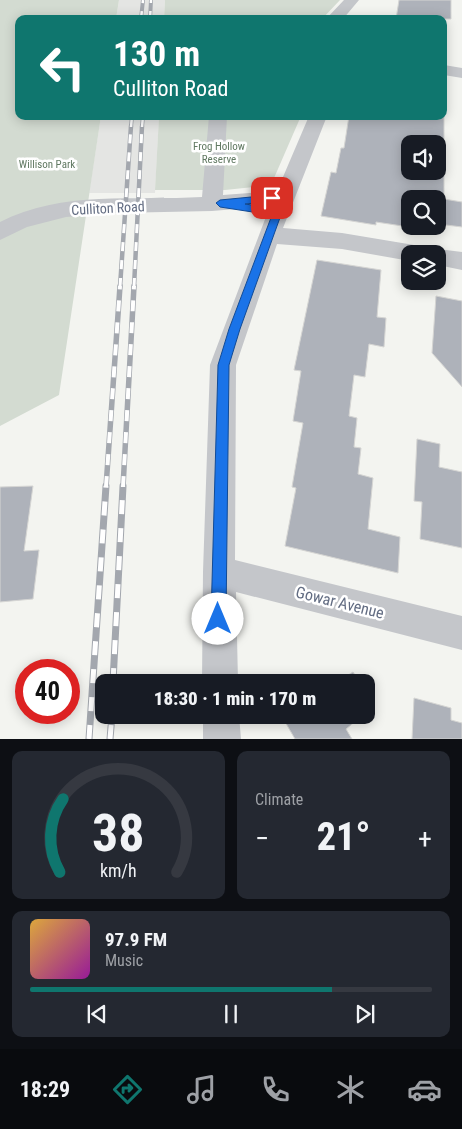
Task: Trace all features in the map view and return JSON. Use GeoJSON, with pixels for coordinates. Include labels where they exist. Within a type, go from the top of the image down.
{"type":"FeatureCollection","features":[{"type":"Feature","properties":{"kind":"street"},"geometry":{"type":"LineString","coordinates":[[338,15],[352,0]]}},
{"type":"Feature","properties":{"kind":"street"},"geometry":{"type":"LineString","coordinates":[[447,70],[462,73]]}},
{"type":"Feature","properties":{"kind":"street"},"geometry":{"type":"LineString","coordinates":[[216,204],[218,120]]}},
{"type":"Feature","properties":{"kind":"street"},"geometry":{"type":"LineString","coordinates":[[220,674],[219,572],[223,365],[276,217],[316,120]]}},
{"type":"Feature","properties":{"kind":"street","name":"Culliton Road"},"geometry":{"type":"LineString","coordinates":[[0,232],[11,225],[50,212],[216,204],[276,217],[342,241],[401,251]]}},
{"type":"Feature","properties":{"kind":"street"},"geometry":{"type":"LineString","coordinates":[[446,258],[462,261]]}},
{"type":"Feature","properties":{"kind":"street","name":"Gowar Avenue"},"geometry":{"type":"LineString","coordinates":[[219,572],[462,633]]}},
{"type":"Feature","properties":{"kind":"street"},"geometry":{"type":"LineString","coordinates":[[221,724],[222,739]]}},
{"type":"Feature","properties":{"kind":"shaded area"},"geometry":{"type":"Polygon","coordinates":[[[119,0],[165,0],[164,15],[117,15],[119,0]]]}},
{"type":"Feature","properties":{"kind":"shaded area"},"geometry":{"type":"Polygon","coordinates":[[[100,120],[159,120],[155,193],[89,193],[100,120]]]}},
{"type":"Feature","properties":{"kind":"green space","name":"Willison Park"},"geometry":{"type":"Polygon","coordinates":[[[0,0],[119,0],[117,15],[15,15],[15,120],[100,120],[59,395],[0,426],[0,0]]]}},
{"type":"Feature","properties":{"kind":"green space"},"geometry":{"type":"Polygon","coordinates":[[[165,0],[340,0],[326,15],[164,15],[165,0]]]}},
{"type":"Feature","properties":{"kind":"green space","name":"Frog Hollow Reserve"},"geometry":{"type":"Polygon","coordinates":[[[159,120],[299,120],[271,185],[225,190],[155,190],[159,120]]]}},
{"type":"Feature","properties":{"kind":"building"},"geometry":{"type":"Polygon","coordinates":[[[399,0],[451,0],[451,19],[447,19],[447,15],[397,15],[399,0]]]}},
{"type":"Feature","properties":{"kind":"building"},"geometry":{"type":"Polygon","coordinates":[[[348,120],[444,120],[444,135],[401,135],[401,180],[444,180],[444,190],[401,190],[401,226],[376,222],[376,225],[321,216],[331,172],[336,173],[341,148],[344,148],[348,120]]]}},
{"type":"Feature","properties":{"kind":"building"},"geometry":{"type":"Polygon","coordinates":[[[446,199],[462,202],[462,227],[446,225],[446,199]]]}},
{"type":"Feature","properties":{"kind":"building"},"geometry":{"type":"Polygon","coordinates":[[[317,260],[381,270],[377,317],[386,318],[384,347],[369,344],[365,377],[354,375],[349,416],[357,418],[354,447],[361,448],[358,474],[373,478],[368,529],[400,537],[398,573],[285,546],[296,488],[292,487],[303,423],[293,421],[301,371],[294,370],[317,260]]]}},
{"type":"Feature","properties":{"kind":"building"},"geometry":{"type":"Polygon","coordinates":[[[436,296],[462,301],[462,387],[432,353],[436,296]]]}},
{"type":"Feature","properties":{"kind":"building"},"geometry":{"type":"Polygon","coordinates":[[[417,439],[440,444],[439,467],[462,472],[462,548],[420,539],[422,502],[414,501],[417,439]]]}},
{"type":"Feature","properties":{"kind":"building"},"geometry":{"type":"Polygon","coordinates":[[[33,486],[24,551],[39,550],[33,599],[0,602],[0,487],[33,486]]]}},
{"type":"Feature","properties":{"kind":"building"},"geometry":{"type":"Polygon","coordinates":[[[414,698],[451,708],[451,720],[462,723],[462,739],[412,739],[414,698]]]}},
{"type":"Feature","properties":{"kind":"building"},"geometry":{"type":"Polygon","coordinates":[[[286,724],[352,724],[346,729],[352,739],[295,739],[286,724]]]}},
{"type":"Feature","properties":{"kind":"railway"},"geometry":{"type":"LineString","coordinates":[[141,15],[143,0]]}},
{"type":"Feature","properties":{"kind":"railway"},"geometry":{"type":"LineString","coordinates":[[150,15],[151,0]]}},
{"type":"Feature","properties":{"kind":"railway"},"geometry":{"type":"LineString","coordinates":[[131,127],[132,120]]}},
{"type":"Feature","properties":{"kind":"railway"},"geometry":{"type":"LineString","coordinates":[[142,127],[143,120]]}},
{"type":"Feature","properties":{"kind":"railway"},"geometry":{"type":"LineString","coordinates":[[120,287],[131,126]]}},
{"type":"Feature","properties":{"kind":"railway"},"geometry":{"type":"LineString","coordinates":[[134,287],[142,126]]}},
{"type":"Feature","properties":{"kind":"railway"},"geometry":{"type":"LineString","coordinates":[[106,487],[120,286]]}},
{"type":"Feature","properties":{"kind":"railway"},"geometry":{"type":"LineString","coordinates":[[123,487],[134,286]]}},
{"type":"Feature","properties":{"kind":"railway"},"geometry":{"type":"LineString","coordinates":[[89,739],[106,486]]}},
{"type":"Feature","properties":{"kind":"railway"},"geometry":{"type":"LineString","coordinates":[[113,674],[123,486]]}},
{"type":"Feature","properties":{"kind":"railway"},"geometry":{"type":"LineString","coordinates":[[110,739],[111,724]]}},
{"type":"Feature","properties":{"kind":"route"},"geometry":{"type":"LineString","coordinates":[[218,619],[223,365],[234,329],[278,212],[220,203],[272,198]]}}]}
